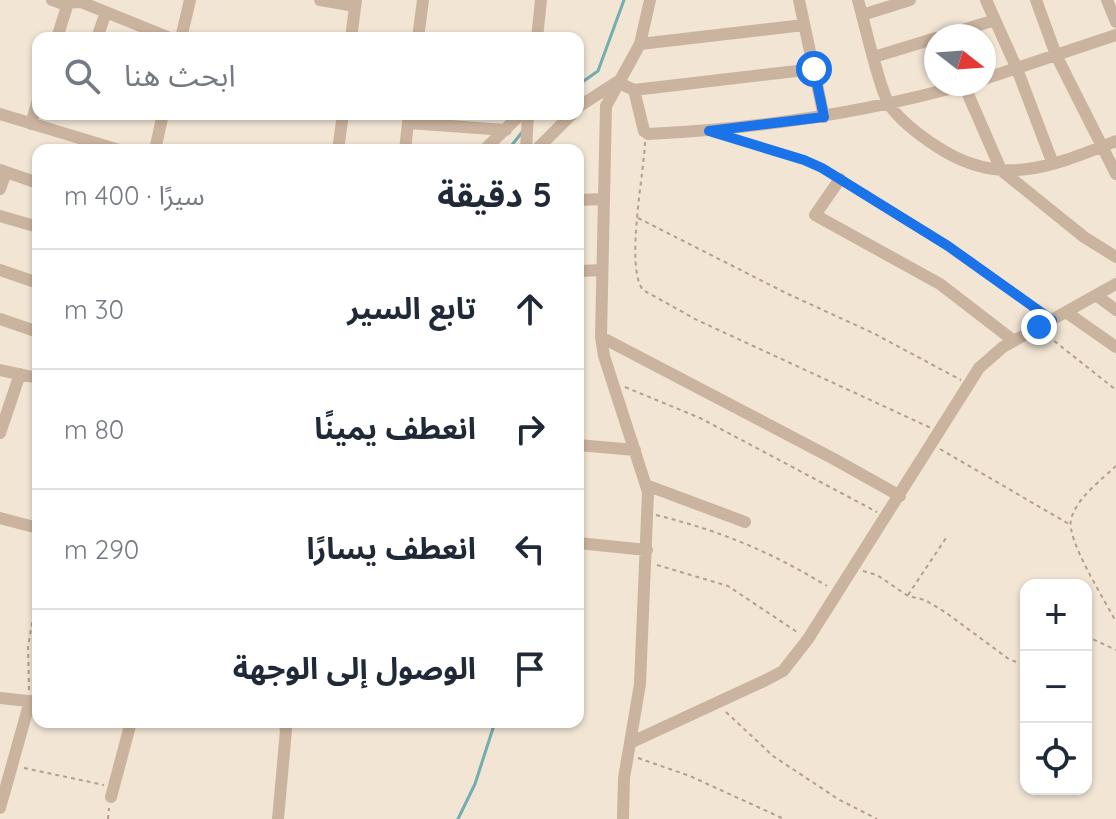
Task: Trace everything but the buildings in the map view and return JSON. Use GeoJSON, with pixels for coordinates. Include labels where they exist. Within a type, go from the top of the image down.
{"type":"FeatureCollection","features":[{"type":"Feature","properties":{"kind":"street"},"geometry":{"type":"LineString","coordinates":[[52,0],[81,2],[155,32]]}},
{"type":"Feature","properties":{"kind":"street"},"geometry":{"type":"LineString","coordinates":[[182,32],[190,0]]}},
{"type":"Feature","properties":{"kind":"street"},"geometry":{"type":"LineString","coordinates":[[320,0],[355,3],[352,32]]}},
{"type":"Feature","properties":{"kind":"street"},"geometry":{"type":"LineString","coordinates":[[419,32],[423,0]]}},
{"type":"Feature","properties":{"kind":"street"},"geometry":{"type":"LineString","coordinates":[[538,32],[541,0]]}},
{"type":"Feature","properties":{"kind":"street"},"geometry":{"type":"LineString","coordinates":[[623,819],[624,778],[640,684],[647,513],[646,485],[612,383],[601,337],[606,106],[640,44],[650,0]]}},
{"type":"Feature","properties":{"kind":"street"},"geometry":{"type":"LineString","coordinates":[[799,0],[824,117]]}},
{"type":"Feature","properties":{"kind":"street"},"geometry":{"type":"LineString","coordinates":[[858,0],[888,104],[915,132],[955,159],[979,169],[1001,170],[1053,164],[1116,141]]}},
{"type":"Feature","properties":{"kind":"street"},"geometry":{"type":"LineString","coordinates":[[862,15],[910,0]]}},
{"type":"Feature","properties":{"kind":"street"},"geometry":{"type":"LineString","coordinates":[[986,0],[1017,69],[1053,164]]}},
{"type":"Feature","properties":{"kind":"street"},"geometry":{"type":"LineString","coordinates":[[1036,0],[1056,55],[1116,174]]}},
{"type":"Feature","properties":{"kind":"street"},"geometry":{"type":"LineString","coordinates":[[1107,0],[1116,22]]}},
{"type":"Feature","properties":{"kind":"street"},"geometry":{"type":"LineString","coordinates":[[59,32],[68,3]]}},
{"type":"Feature","properties":{"kind":"street"},"geometry":{"type":"LineString","coordinates":[[99,32],[106,12]]}},
{"type":"Feature","properties":{"kind":"street"},"geometry":{"type":"LineString","coordinates":[[982,24],[995,20]]}},
{"type":"Feature","properties":{"kind":"street"},"geometry":{"type":"LineString","coordinates":[[640,44],[804,25]]}},
{"type":"Feature","properties":{"kind":"street"},"geometry":{"type":"LineString","coordinates":[[996,75],[1116,35]]}},
{"type":"Feature","properties":{"kind":"street"},"geometry":{"type":"LineString","coordinates":[[874,57],[924,42]]}},
{"type":"Feature","properties":{"kind":"street"},"geometry":{"type":"LineString","coordinates":[[617,82],[634,90],[814,69]]}},
{"type":"Feature","properties":{"kind":"street"},"geometry":{"type":"LineString","coordinates":[[584,103],[617,82]]}},
{"type":"Feature","properties":{"kind":"street"},"geometry":{"type":"LineString","coordinates":[[634,90],[645,133],[709,131],[824,117],[924,95]]}},
{"type":"Feature","properties":{"kind":"street"},"geometry":{"type":"LineString","coordinates":[[971,96],[1001,170],[1084,237],[1114,254]]}},
{"type":"Feature","properties":{"kind":"street"},"geometry":{"type":"LineString","coordinates":[[0,114],[86,144]]}},
{"type":"Feature","properties":{"kind":"street"},"geometry":{"type":"LineString","coordinates":[[31,124],[32,120]]}},
{"type":"Feature","properties":{"kind":"street"},"geometry":{"type":"LineString","coordinates":[[156,144],[162,120]]}},
{"type":"Feature","properties":{"kind":"street"},"geometry":{"type":"LineString","coordinates":[[339,144],[342,120]]}},
{"type":"Feature","properties":{"kind":"street"},"geometry":{"type":"LineString","coordinates":[[406,144],[408,120]]}},
{"type":"Feature","properties":{"kind":"street"},"geometry":{"type":"LineString","coordinates":[[417,120],[506,130]]}},
{"type":"Feature","properties":{"kind":"street"},"geometry":{"type":"LineString","coordinates":[[491,144],[520,120]]}},
{"type":"Feature","properties":{"kind":"street"},"geometry":{"type":"LineString","coordinates":[[526,120],[528,144]]}},
{"type":"Feature","properties":{"kind":"street"},"geometry":{"type":"LineString","coordinates":[[534,144],[564,120]]}},
{"type":"Feature","properties":{"kind":"street"},"geometry":{"type":"LineString","coordinates":[[0,189],[3,171],[32,181]]}},
{"type":"Feature","properties":{"kind":"street"},"geometry":{"type":"LineString","coordinates":[[840,179],[815,215],[940,284],[1014,341]]}},
{"type":"Feature","properties":{"kind":"street"},"geometry":{"type":"LineString","coordinates":[[584,200],[604,199]]}},
{"type":"Feature","properties":{"kind":"street"},"geometry":{"type":"LineString","coordinates":[[0,216],[32,225]]}},
{"type":"Feature","properties":{"kind":"street"},"geometry":{"type":"LineString","coordinates":[[0,270],[32,281]]}},
{"type":"Feature","properties":{"kind":"street"},"geometry":{"type":"LineString","coordinates":[[584,271],[602,270]]}},
{"type":"Feature","properties":{"kind":"street"},"geometry":{"type":"LineString","coordinates":[[630,748],[783,671],[808,639],[931,443],[990,356],[1116,284]]}},
{"type":"Feature","properties":{"kind":"street"},"geometry":{"type":"LineString","coordinates":[[1096,295],[1116,310]]}},
{"type":"Feature","properties":{"kind":"street"},"geometry":{"type":"LineString","coordinates":[[1066,312],[1116,347]]}},
{"type":"Feature","properties":{"kind":"street"},"geometry":{"type":"LineString","coordinates":[[0,319],[32,330]]}},
{"type":"Feature","properties":{"kind":"street"},"geometry":{"type":"LineString","coordinates":[[601,337],[900,496]]}},
{"type":"Feature","properties":{"kind":"street"},"geometry":{"type":"LineString","coordinates":[[0,370],[32,377]]}},
{"type":"Feature","properties":{"kind":"street"},"geometry":{"type":"LineString","coordinates":[[0,433],[20,374]]}},
{"type":"Feature","properties":{"kind":"street"},"geometry":{"type":"LineString","coordinates":[[584,446],[635,450]]}},
{"type":"Feature","properties":{"kind":"street"},"geometry":{"type":"LineString","coordinates":[[646,485],[745,522]]}},
{"type":"Feature","properties":{"kind":"street"},"geometry":{"type":"LineString","coordinates":[[0,518],[32,526]]}},
{"type":"Feature","properties":{"kind":"street"},"geometry":{"type":"LineString","coordinates":[[584,544],[647,556]]}},
{"type":"Feature","properties":{"kind":"street"},"geometry":{"type":"LineString","coordinates":[[0,698],[32,701]]}},
{"type":"Feature","properties":{"kind":"street"},"geometry":{"type":"LineString","coordinates":[[0,808],[32,707]]}},
{"type":"Feature","properties":{"kind":"street"},"geometry":{"type":"LineString","coordinates":[[111,797],[129,728]]}},
{"type":"Feature","properties":{"kind":"street"},"geometry":{"type":"LineString","coordinates":[[278,819],[285,728]]}},
{"type":"Feature","properties":{"kind":"path"},"geometry":{"type":"LineString","coordinates":[[709,131],[804,160],[840,179],[948,246],[1052,320]]}},
{"type":"Feature","properties":{"kind":"path"},"geometry":{"type":"LineString","coordinates":[[645,133],[637,218],[638,282],[643,290],[697,320],[939,432]]}},
{"type":"Feature","properties":{"kind":"path"},"geometry":{"type":"LineString","coordinates":[[637,218],[873,333],[969,384]]}},
{"type":"Feature","properties":{"kind":"path"},"geometry":{"type":"LineString","coordinates":[[1039,327],[1116,390]]}},
{"type":"Feature","properties":{"kind":"path"},"geometry":{"type":"LineString","coordinates":[[612,383],[700,418],[886,518]]}},
{"type":"Feature","properties":{"kind":"path"},"geometry":{"type":"LineString","coordinates":[[931,443],[1071,524]]}},
{"type":"Feature","properties":{"kind":"path"},"geometry":{"type":"LineString","coordinates":[[1116,466],[1081,502],[1071,518],[1075,547],[1116,622]]}},
{"type":"Feature","properties":{"kind":"path"},"geometry":{"type":"LineString","coordinates":[[647,513],[747,542],[838,593]]}},
{"type":"Feature","properties":{"kind":"path"},"geometry":{"type":"LineString","coordinates":[[908,596],[946,538]]}},
{"type":"Feature","properties":{"kind":"path"},"geometry":{"type":"LineString","coordinates":[[647,556],[728,586],[808,639]]}},
{"type":"Feature","properties":{"kind":"path"},"geometry":{"type":"LineString","coordinates":[[855,567],[877,575],[908,596],[925,600],[1010,660],[1020,663]]}},
{"type":"Feature","properties":{"kind":"path"},"geometry":{"type":"LineString","coordinates":[[32,623],[28,647],[32,683]]}},
{"type":"Feature","properties":{"kind":"path"},"geometry":{"type":"LineString","coordinates":[[1092,639],[1116,650]]}},
{"type":"Feature","properties":{"kind":"path"},"geometry":{"type":"LineString","coordinates":[[716,703],[773,756],[838,799],[877,819]]}},
{"type":"Feature","properties":{"kind":"path"},"geometry":{"type":"LineString","coordinates":[[630,748],[784,819]]}},
{"type":"Feature","properties":{"kind":"path"},"geometry":{"type":"LineString","coordinates":[[13,766],[101,784],[109,789],[111,797],[108,819]]}},
{"type":"Feature","properties":{"kind":"waterway"},"geometry":{"type":"LineString","coordinates":[[584,81],[598,71],[624,0]]}},
{"type":"Feature","properties":{"kind":"waterway"},"geometry":{"type":"LineString","coordinates":[[513,144],[523,131]]}},
{"type":"Feature","properties":{"kind":"waterway"},"geometry":{"type":"LineString","coordinates":[[458,819],[475,784],[493,728]]}},
{"type":"Feature","properties":{"kind":"route"},"geometry":{"type":"LineString","coordinates":[[814,69],[824,117],[709,131],[822,168],[948,246],[1052,320],[1039,327]]}}]}
